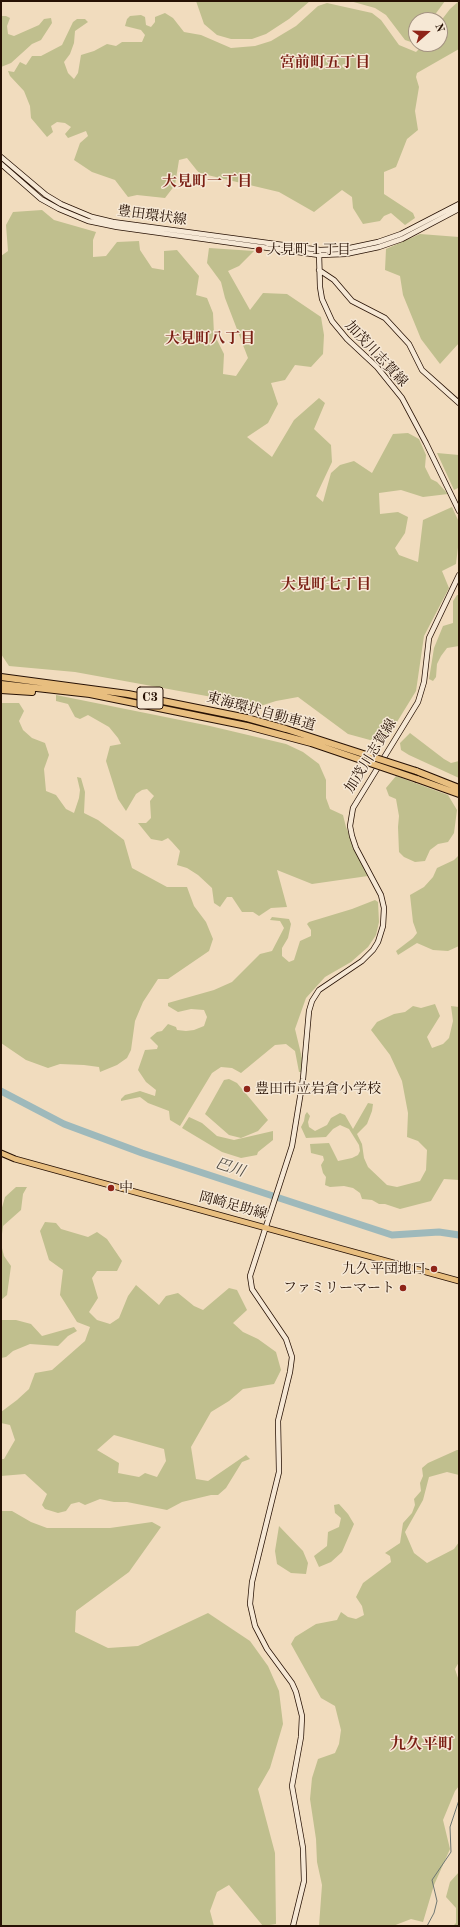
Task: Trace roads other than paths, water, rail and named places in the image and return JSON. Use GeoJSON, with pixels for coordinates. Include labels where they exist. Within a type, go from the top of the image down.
{"type":"FeatureCollection","features":[{"type":"Feature","properties":{"kind":"highway","name":"C3"},"geometry":{"type":"LineString","coordinates":[[1,673],[32,677],[52,683]]}},
{"type":"Feature","properties":{"kind":"highway","name":"C3"},"geometry":{"type":"LineString","coordinates":[[1,677],[52,683]]}},
{"type":"Feature","properties":{"kind":"highway","name":"東海環状自動車道"},"geometry":{"type":"LineString","coordinates":[[52,683],[128,694],[247,718],[294,731],[416,771],[459,788]]}},
{"type":"Feature","properties":{"kind":"highway"},"geometry":{"type":"LineString","coordinates":[[1,684],[90,694]]}},
{"type":"Feature","properties":{"kind":"highway"},"geometry":{"type":"LineString","coordinates":[[1,690],[90,694]]}},
{"type":"Feature","properties":{"kind":"highway","name":"東海環状自動車道"},"geometry":{"type":"LineString","coordinates":[[90,694],[247,726],[311,743],[459,794]]}},
{"type":"Feature","properties":{"kind":"main road","name":"豊田環状線"},"geometry":{"type":"LineString","coordinates":[[1,157],[46,195],[61,204],[92,217],[113,222],[319,252]]}},
{"type":"Feature","properties":{"kind":"main road"},"geometry":{"type":"LineString","coordinates":[[2,167],[9,163]]}},
{"type":"Feature","properties":{"kind":"main road","name":"豊田環状線"},"geometry":{"type":"LineString","coordinates":[[2,167],[41,199],[59,209],[88,221],[117,227],[319,252]]}},
{"type":"Feature","properties":{"kind":"main road"},"geometry":{"type":"LineString","coordinates":[[319,252],[360,247],[384,240],[401,234],[459,204]]}},
{"type":"Feature","properties":{"kind":"main road"},"geometry":{"type":"LineString","coordinates":[[319,252],[346,254],[379,247],[402,239],[459,209]]}},
{"type":"Feature","properties":{"kind":"main road","name":"加茂川志賀線"},"geometry":{"type":"LineString","coordinates":[[319,252],[322,299],[332,321],[347,339],[377,367],[402,398],[459,511]]}},
{"type":"Feature","properties":{"kind":"main road"},"geometry":{"type":"LineString","coordinates":[[320,270],[334,280],[352,301],[385,318],[409,344],[422,370],[459,403]]}},
{"type":"Feature","properties":{"kind":"main road","name":"加茂川志賀線"},"geometry":{"type":"LineString","coordinates":[[293,1926],[300,1901],[304,1875],[303,1848],[292,1786],[301,1737],[302,1716],[294,1688],[254,1626],[250,1604],[252,1582],[280,1472],[278,1421],[290,1372],[292,1357],[286,1339],[255,1294],[251,1285],[250,1276],[264,1226],[292,1146],[303,1079],[309,1011],[312,1001],[319,990],[362,961],[373,950],[378,942],[383,926],[384,908],[381,895],[356,848],[352,836],[350,826],[352,808],[418,702],[424,682],[429,638],[459,575]]}},
{"type":"Feature","properties":{"kind":"main road","name":"岡崎足助線"},"geometry":{"type":"LineString","coordinates":[[1,1153],[15,1159],[264,1226],[459,1281]]}},
{"type":"Feature","properties":{"kind":"waterway","name":"巴川"},"geometry":{"type":"LineString","coordinates":[[1,1091],[64,1124],[142,1153],[392,1235],[439,1232],[459,1235]]}},
{"type":"Feature","properties":{"kind":"waterway"},"geometry":{"type":"LineString","coordinates":[[427,1926],[434,1913],[437,1901],[432,1880],[451,1852],[450,1827],[459,1800]]}},
{"type":"Feature","properties":{"kind":"place","name":"大見町１丁目"},"geometry":{"type":"Point","coordinates":[259,250]}},
{"type":"Feature","properties":{"kind":"place","name":"豊田市立岩倉小学校"},"geometry":{"type":"Point","coordinates":[247,1089]}},
{"type":"Feature","properties":{"kind":"place","name":"中"},"geometry":{"type":"Point","coordinates":[111,1188]}},
{"type":"Feature","properties":{"kind":"place","name":"九久平団地口"},"geometry":{"type":"Point","coordinates":[434,1269]}},
{"type":"Feature","properties":{"kind":"place","name":"ファミリーマート"},"geometry":{"type":"Point","coordinates":[403,1288]}},
{"type":"Feature","properties":{"kind":"district","name":"宮前町五丁目"},"geometry":{"type":"Point","coordinates":[325,63]}},
{"type":"Feature","properties":{"kind":"district","name":"大見町一丁目"},"geometry":{"type":"Point","coordinates":[207,182]}},
{"type":"Feature","properties":{"kind":"district","name":"大見町八丁目"},"geometry":{"type":"Point","coordinates":[210,339]}},
{"type":"Feature","properties":{"kind":"district","name":"大見町七丁目"},"geometry":{"type":"Point","coordinates":[326,585]}},
{"type":"Feature","properties":{"kind":"district","name":"九久平町"},"geometry":{"type":"Point","coordinates":[422,1745]}}]}
